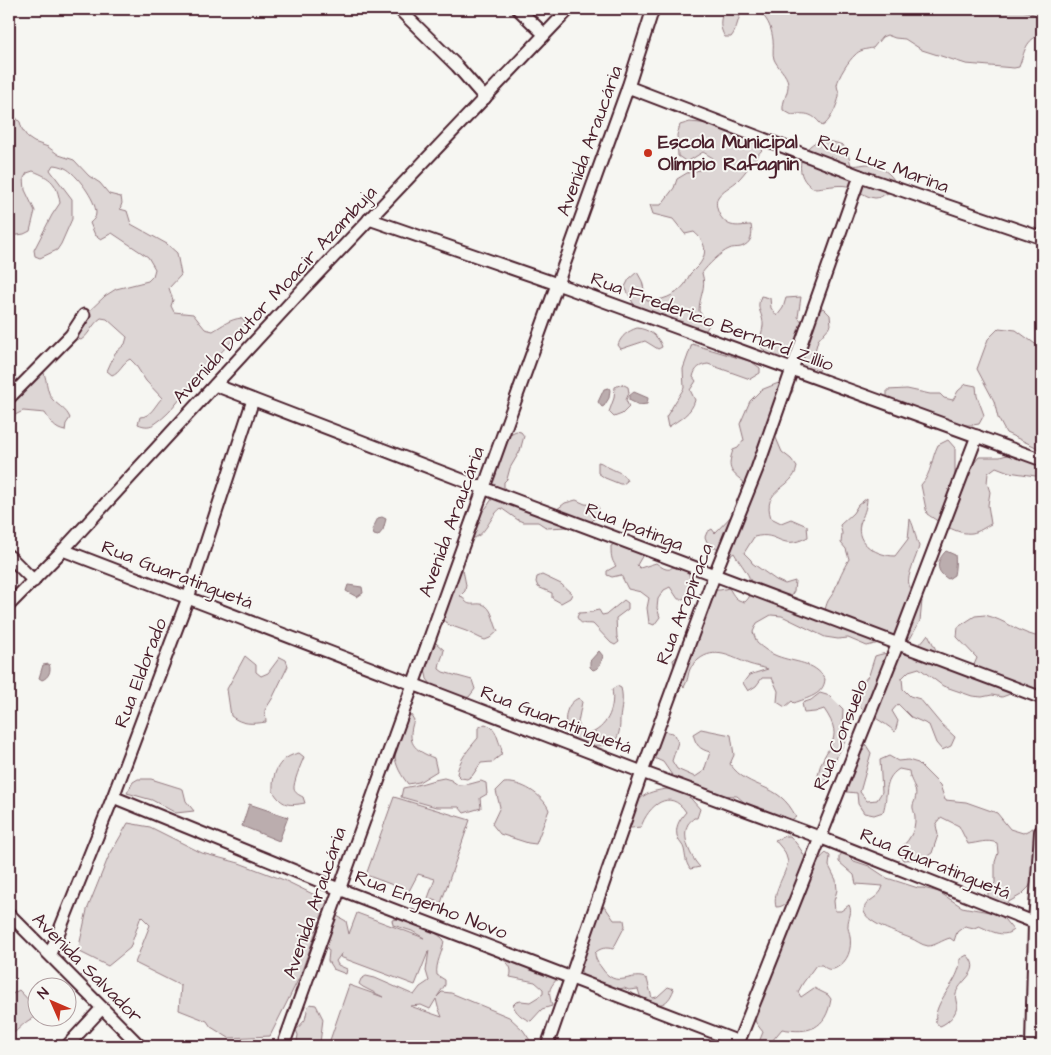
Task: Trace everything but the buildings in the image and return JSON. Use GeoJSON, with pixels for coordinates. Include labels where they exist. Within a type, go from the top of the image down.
{"type":"FeatureCollection","features":[{"type":"Feature","properties":{"kind":"street"},"geometry":{"type":"LineString","coordinates":[[399,9],[457,66],[485,98]]}},
{"type":"Feature","properties":{"kind":"street"},"geometry":{"type":"LineString","coordinates":[[518,9],[544,34]]}},
{"type":"Feature","properties":{"kind":"street","name":"Avenida Doutor Moacir Azambuja"},"geometry":{"type":"LineString","coordinates":[[9,606],[369,219],[569,9]]}},
{"type":"Feature","properties":{"kind":"street","name":"Avenida Araucária"},"geometry":{"type":"LineString","coordinates":[[283,1046],[628,87],[653,9]]}},
{"type":"Feature","properties":{"kind":"street","name":"Rua Luz Marina"},"geometry":{"type":"LineString","coordinates":[[628,87],[860,176],[1042,238]]}},
{"type":"Feature","properties":{"kind":"street","name":"Rua Arapiraca"},"geometry":{"type":"LineString","coordinates":[[547,1046],[642,772],[714,576],[757,468],[860,176]]}},
{"type":"Feature","properties":{"kind":"street","name":"Rua Frederico Bernard Zillio"},"geometry":{"type":"LineString","coordinates":[[369,219],[557,284],[1042,460]]}},
{"type":"Feature","properties":{"kind":"street"},"geometry":{"type":"LineString","coordinates":[[9,398],[71,334],[84,315]]}},
{"type":"Feature","properties":{"kind":"street","name":"Rua Ipatinga"},"geometry":{"type":"LineString","coordinates":[[215,385],[714,576],[1042,698]]}},
{"type":"Feature","properties":{"kind":"street","name":"Rua Eldorado"},"geometry":{"type":"LineString","coordinates":[[50,954],[113,797],[188,598],[252,400]]}},
{"type":"Feature","properties":{"kind":"street","name":"Rua Consuelo"},"geometry":{"type":"LineString","coordinates":[[738,1044],[898,643],[977,436]]}},
{"type":"Feature","properties":{"kind":"street","name":"Rua Guaratinguetá"},"geometry":{"type":"LineString","coordinates":[[62,550],[642,772],[819,837],[1036,922]]}},
{"type":"Feature","properties":{"kind":"street"},"geometry":{"type":"LineString","coordinates":[[9,556],[34,581]]}},
{"type":"Feature","properties":{"kind":"street","name":"Rua Engenho Novo"},"geometry":{"type":"LineString","coordinates":[[113,797],[338,889],[738,1044]]}},
{"type":"Feature","properties":{"kind":"street"},"geometry":{"type":"LineString","coordinates":[[1033,1046],[1036,922],[1042,832]]}},
{"type":"Feature","properties":{"kind":"street","name":"Avenida Salvador"},"geometry":{"type":"LineString","coordinates":[[9,914],[140,1046]]}},
{"type":"Feature","properties":{"kind":"street"},"geometry":{"type":"LineString","coordinates":[[67,1046],[102,1008]]}},
{"type":"Feature","properties":{"kind":"shaded area"},"geometry":{"type":"Polygon","coordinates":[[[724,9],[744,9],[731,37],[725,37],[721,27],[724,9]]]}},
{"type":"Feature","properties":{"kind":"shaded area"},"geometry":{"type":"Polygon","coordinates":[[[751,9],[1019,9],[1042,17],[1042,34],[1032,39],[1024,51],[1019,67],[1014,68],[966,64],[922,50],[905,39],[887,35],[882,37],[873,48],[859,52],[847,65],[838,82],[839,95],[835,108],[830,118],[822,126],[813,116],[792,115],[783,110],[788,83],[774,59],[773,40],[768,22],[751,9]]]}},
{"type":"Feature","properties":{"kind":"shaded area"},"geometry":{"type":"Polygon","coordinates":[[[9,110],[20,122],[28,138],[48,147],[59,155],[74,160],[89,176],[100,183],[109,194],[121,197],[120,209],[127,211],[131,224],[167,244],[177,253],[181,275],[169,288],[173,300],[171,306],[174,312],[193,314],[205,329],[213,331],[227,323],[242,318],[246,323],[229,344],[197,377],[173,407],[154,424],[143,426],[138,424],[140,417],[150,413],[162,398],[146,381],[135,364],[130,359],[115,374],[112,375],[107,371],[115,353],[125,344],[127,337],[107,319],[101,318],[81,340],[75,338],[85,315],[105,296],[116,289],[148,281],[153,276],[155,269],[148,257],[112,233],[101,239],[95,235],[90,223],[96,215],[93,201],[74,175],[59,166],[53,165],[50,170],[72,199],[72,219],[57,250],[40,258],[35,256],[34,250],[60,203],[52,182],[33,171],[27,173],[24,178],[25,190],[35,211],[30,231],[11,236],[9,234],[9,178],[11,171],[9,168],[9,110]]]}},
{"type":"Feature","properties":{"kind":"shaded area"},"geometry":{"type":"Polygon","coordinates":[[[690,122],[711,124],[760,140],[763,149],[740,178],[718,197],[717,209],[724,221],[734,226],[751,225],[752,235],[750,241],[741,247],[726,251],[702,273],[704,283],[699,311],[709,325],[706,330],[696,330],[641,312],[634,305],[625,287],[629,279],[637,272],[642,281],[647,301],[668,297],[685,284],[704,256],[703,244],[694,232],[685,234],[673,219],[653,214],[650,205],[661,205],[674,188],[677,179],[687,173],[708,168],[713,158],[703,152],[687,162],[678,156],[677,135],[680,125],[690,122]]]}},
{"type":"Feature","properties":{"kind":"shaded area"},"geometry":{"type":"Polygon","coordinates":[[[816,142],[833,142],[843,145],[851,165],[870,164],[877,166],[890,175],[895,183],[895,187],[892,191],[875,198],[847,186],[813,188],[803,177],[801,164],[805,151],[816,142]]]}},
{"type":"Feature","properties":{"kind":"shaded area"},"geometry":{"type":"Polygon","coordinates":[[[761,296],[770,298],[771,308],[777,316],[783,308],[786,298],[801,297],[798,317],[804,324],[823,308],[830,315],[831,325],[818,340],[815,351],[820,360],[820,370],[811,373],[775,358],[764,350],[760,343],[763,325],[759,307],[761,296]]]}},
{"type":"Feature","properties":{"kind":"shaded area"},"geometry":{"type":"Polygon","coordinates":[[[637,328],[652,334],[661,343],[662,347],[658,349],[645,341],[621,349],[618,345],[623,336],[637,328]]]}},
{"type":"Feature","properties":{"kind":"shaded area"},"geometry":{"type":"Polygon","coordinates":[[[999,328],[1016,330],[1042,349],[1042,454],[1036,447],[1006,433],[998,418],[994,401],[977,369],[988,339],[999,328]]]}},
{"type":"Feature","properties":{"kind":"shaded area"},"geometry":{"type":"Polygon","coordinates":[[[692,344],[752,362],[760,368],[760,373],[750,379],[708,364],[700,366],[694,374],[693,377],[696,381],[690,390],[695,400],[691,409],[668,427],[666,417],[684,388],[683,369],[692,344]]]}},
{"type":"Feature","properties":{"kind":"shaded area"},"geometry":{"type":"Polygon","coordinates":[[[44,373],[51,397],[65,410],[70,418],[66,424],[65,431],[55,427],[45,413],[23,411],[11,417],[9,414],[9,406],[38,375],[44,373]]]}},
{"type":"Feature","properties":{"kind":"shaded area"},"geometry":{"type":"Polygon","coordinates":[[[786,380],[791,381],[793,391],[787,400],[776,438],[782,452],[797,467],[790,480],[774,495],[770,501],[769,508],[771,518],[781,523],[791,519],[807,526],[808,537],[798,541],[785,542],[769,536],[754,537],[744,553],[752,563],[776,580],[785,584],[795,581],[794,591],[789,599],[825,611],[849,559],[846,549],[841,543],[842,533],[840,525],[867,498],[859,531],[861,538],[870,548],[882,554],[895,556],[908,539],[910,519],[919,546],[908,581],[913,591],[922,601],[920,621],[910,639],[890,646],[879,643],[867,646],[848,638],[825,637],[782,616],[771,615],[757,623],[753,632],[759,645],[777,656],[810,666],[821,673],[825,679],[822,689],[818,692],[794,703],[792,701],[785,707],[777,702],[778,691],[772,678],[762,678],[756,686],[748,691],[743,683],[749,675],[768,669],[723,654],[711,654],[704,656],[691,667],[684,687],[677,680],[673,660],[681,653],[710,590],[729,588],[737,599],[745,602],[750,596],[752,590],[749,578],[734,553],[730,556],[724,548],[709,547],[705,537],[707,532],[712,529],[715,533],[735,512],[746,484],[734,474],[730,467],[730,462],[733,450],[738,448],[744,440],[740,424],[750,401],[761,390],[786,380]]]}},
{"type":"Feature","properties":{"kind":"shaded area"},"geometry":{"type":"Polygon","coordinates":[[[622,384],[628,387],[629,393],[626,400],[629,407],[622,414],[614,417],[609,412],[614,398],[615,387],[622,384]]]}},
{"type":"Feature","properties":{"kind":"shaded area"},"geometry":{"type":"Polygon","coordinates":[[[966,384],[976,386],[977,396],[984,415],[979,424],[968,425],[945,422],[887,400],[887,390],[907,389],[940,394],[944,398],[953,400],[958,391],[966,384]]]}},
{"type":"Feature","properties":{"kind":"shaded area"},"geometry":{"type":"Polygon","coordinates":[[[609,388],[609,398],[602,407],[598,402],[604,389],[609,388]]]}},
{"type":"Feature","properties":{"kind":"shaded area"},"geometry":{"type":"Polygon","coordinates":[[[634,392],[648,398],[647,404],[639,405],[629,400],[629,396],[634,392]]]}},
{"type":"Feature","properties":{"kind":"shaded area"},"geometry":{"type":"Polygon","coordinates":[[[516,431],[521,432],[524,436],[520,451],[504,482],[504,488],[511,496],[531,500],[556,510],[565,503],[576,500],[585,504],[596,505],[599,508],[595,518],[584,528],[547,528],[538,522],[518,520],[501,508],[480,535],[470,539],[478,514],[486,508],[492,499],[492,489],[488,474],[506,436],[516,431]]]}},
{"type":"Feature","properties":{"kind":"shaded area"},"geometry":{"type":"Polygon","coordinates":[[[948,440],[955,448],[955,478],[966,473],[979,457],[1000,457],[1010,454],[1042,461],[1042,477],[1009,472],[996,467],[988,473],[987,483],[990,492],[988,505],[991,524],[980,531],[972,533],[954,530],[927,514],[921,485],[927,476],[938,445],[948,440]]]}},
{"type":"Feature","properties":{"kind":"shaded area"},"geometry":{"type":"Polygon","coordinates":[[[598,462],[622,474],[627,481],[620,484],[605,478],[598,473],[598,462]]]}},
{"type":"Feature","properties":{"kind":"shaded area"},"geometry":{"type":"Polygon","coordinates":[[[378,518],[386,519],[383,530],[378,536],[374,535],[372,530],[378,518]]]}},
{"type":"Feature","properties":{"kind":"shaded area"},"geometry":{"type":"Polygon","coordinates":[[[616,543],[644,553],[637,565],[640,568],[656,563],[666,569],[680,567],[689,574],[690,588],[683,599],[678,599],[670,587],[664,590],[658,599],[657,608],[660,617],[654,625],[649,623],[647,608],[649,598],[641,592],[628,589],[621,575],[612,577],[607,575],[607,571],[616,566],[612,559],[611,546],[616,543]]]}},
{"type":"Feature","properties":{"kind":"shaded area"},"geometry":{"type":"Polygon","coordinates":[[[946,551],[955,555],[954,575],[948,579],[941,573],[938,566],[940,558],[946,551]]]}},
{"type":"Feature","properties":{"kind":"shaded area"},"geometry":{"type":"Polygon","coordinates":[[[459,569],[463,570],[466,585],[465,591],[460,596],[467,603],[483,604],[492,614],[498,631],[490,638],[485,640],[449,625],[440,617],[459,569]]]}},
{"type":"Feature","properties":{"kind":"shaded area"},"geometry":{"type":"Polygon","coordinates":[[[542,575],[561,584],[572,594],[570,598],[561,603],[552,598],[552,593],[538,587],[537,577],[542,575]]]}},
{"type":"Feature","properties":{"kind":"shaded area"},"geometry":{"type":"Polygon","coordinates":[[[348,585],[362,587],[363,593],[357,597],[346,591],[348,585]]]}},
{"type":"Feature","properties":{"kind":"shaded area"},"geometry":{"type":"Polygon","coordinates":[[[624,600],[628,603],[628,609],[616,618],[619,642],[615,645],[593,624],[582,623],[577,617],[579,613],[599,610],[602,615],[607,614],[624,600]]]}},
{"type":"Feature","properties":{"kind":"shaded area"},"geometry":{"type":"Polygon","coordinates":[[[985,615],[1034,636],[1042,637],[1042,689],[1039,694],[1021,690],[1002,697],[992,695],[972,696],[943,686],[919,668],[909,671],[902,678],[903,689],[910,696],[920,699],[940,723],[955,737],[951,746],[942,750],[936,743],[929,725],[911,717],[898,704],[892,711],[898,721],[895,732],[855,702],[855,691],[869,675],[875,656],[910,651],[921,643],[928,634],[937,652],[945,658],[973,667],[977,658],[957,637],[958,627],[975,616],[985,615]]]}},
{"type":"Feature","properties":{"kind":"shaded area"},"geometry":{"type":"Polygon","coordinates":[[[436,643],[444,650],[439,669],[443,672],[472,680],[475,689],[469,697],[464,698],[434,688],[427,679],[424,663],[432,646],[436,643]]]}},
{"type":"Feature","properties":{"kind":"shaded area"},"geometry":{"type":"Polygon","coordinates":[[[599,651],[603,656],[602,661],[599,667],[593,670],[590,667],[590,661],[599,651]]]}},
{"type":"Feature","properties":{"kind":"shaded area"},"geometry":{"type":"Polygon","coordinates":[[[245,656],[256,665],[256,672],[261,676],[268,673],[280,657],[286,660],[288,666],[265,710],[266,722],[248,723],[239,721],[231,716],[227,689],[245,656]]]}},
{"type":"Feature","properties":{"kind":"shaded area"},"geometry":{"type":"Polygon","coordinates":[[[49,664],[49,674],[42,680],[39,678],[43,665],[49,664]]]}},
{"type":"Feature","properties":{"kind":"shaded area"},"geometry":{"type":"Polygon","coordinates":[[[617,686],[621,688],[622,700],[619,731],[616,739],[609,744],[597,746],[584,744],[574,738],[566,724],[566,714],[571,704],[579,698],[582,702],[578,722],[580,728],[587,733],[592,733],[598,730],[607,720],[613,702],[612,689],[617,686]]]}},
{"type":"Feature","properties":{"kind":"shaded area"},"geometry":{"type":"Polygon","coordinates":[[[820,693],[830,696],[843,709],[842,730],[847,739],[823,783],[818,776],[820,766],[834,737],[834,729],[824,709],[804,713],[802,703],[811,700],[820,693]]]}},
{"type":"Feature","properties":{"kind":"shaded area"},"geometry":{"type":"Polygon","coordinates":[[[405,715],[411,715],[414,720],[411,735],[413,745],[421,752],[434,758],[437,771],[419,782],[408,784],[401,775],[395,758],[396,743],[405,715]]]}},
{"type":"Feature","properties":{"kind":"shaded area"},"geometry":{"type":"Polygon","coordinates":[[[485,724],[490,726],[495,732],[501,749],[501,755],[492,762],[481,763],[472,776],[467,779],[461,778],[457,774],[460,764],[465,754],[478,738],[478,728],[485,724]]]}},
{"type":"Feature","properties":{"kind":"shaded area"},"geometry":{"type":"Polygon","coordinates":[[[701,729],[731,735],[734,755],[730,764],[746,779],[781,797],[789,805],[796,817],[788,822],[752,809],[737,796],[719,795],[674,778],[663,762],[652,757],[663,731],[673,733],[678,742],[672,761],[677,769],[695,777],[704,771],[710,752],[698,746],[695,741],[693,734],[701,729]]]}},
{"type":"Feature","properties":{"kind":"shaded area"},"geometry":{"type":"Polygon","coordinates":[[[866,745],[871,753],[860,792],[867,801],[877,800],[882,792],[880,760],[889,756],[898,761],[908,760],[918,763],[940,785],[945,800],[966,802],[997,813],[1010,829],[1023,833],[1033,828],[1037,848],[1033,878],[1029,887],[1021,895],[1005,904],[988,897],[988,891],[995,883],[997,843],[986,841],[968,844],[959,826],[941,817],[936,825],[938,835],[932,853],[923,859],[903,860],[897,851],[905,844],[913,832],[915,822],[913,806],[916,795],[915,789],[909,771],[899,769],[890,778],[888,783],[883,812],[874,815],[864,813],[858,804],[857,793],[847,792],[847,782],[855,748],[866,745]]]}},
{"type":"Feature","properties":{"kind":"shaded area"},"geometry":{"type":"Polygon","coordinates":[[[299,753],[304,757],[294,789],[296,793],[303,797],[305,803],[286,804],[273,791],[274,778],[278,767],[286,758],[299,753]]]}},
{"type":"Feature","properties":{"kind":"shaded area"},"geometry":{"type":"Polygon","coordinates":[[[444,778],[458,785],[481,781],[486,783],[487,794],[480,798],[481,808],[464,813],[459,807],[436,807],[401,797],[403,788],[444,778]]]}},
{"type":"Feature","properties":{"kind":"shaded area"},"geometry":{"type":"Polygon","coordinates":[[[138,779],[151,779],[183,789],[186,801],[194,811],[176,813],[152,800],[127,793],[133,782],[138,779]]]}},
{"type":"Feature","properties":{"kind":"shaded area"},"geometry":{"type":"Polygon","coordinates":[[[504,783],[517,784],[531,790],[546,804],[549,810],[536,844],[500,834],[492,824],[500,807],[496,791],[504,783]]]}},
{"type":"Feature","properties":{"kind":"shaded area"},"geometry":{"type":"Polygon","coordinates":[[[676,788],[686,793],[700,809],[697,818],[694,818],[688,824],[686,841],[690,853],[700,867],[690,869],[687,864],[684,848],[678,839],[677,831],[679,821],[686,812],[673,801],[667,800],[654,806],[644,819],[641,827],[631,828],[626,825],[634,807],[643,796],[656,791],[676,788]]]}},
{"type":"Feature","properties":{"kind":"shaded area"},"geometry":{"type":"Polygon","coordinates":[[[394,797],[470,820],[441,903],[428,898],[435,879],[418,874],[409,891],[366,875],[394,797]]]}},
{"type":"Feature","properties":{"kind":"shaded area"},"geometry":{"type":"Polygon","coordinates":[[[249,804],[288,817],[279,841],[242,826],[249,804]]]}},
{"type":"Feature","properties":{"kind":"shaded area"},"geometry":{"type":"Polygon","coordinates":[[[128,823],[150,827],[202,853],[239,863],[284,880],[327,901],[300,976],[270,1036],[229,1038],[211,1027],[207,1021],[179,1010],[181,986],[135,963],[150,925],[141,916],[130,948],[108,966],[78,951],[87,910],[108,858],[128,823]]]}},
{"type":"Feature","properties":{"kind":"shaded area"},"geometry":{"type":"Polygon","coordinates":[[[790,836],[795,842],[806,862],[791,897],[782,906],[776,907],[777,890],[788,862],[785,852],[775,840],[790,836]]]}},
{"type":"Feature","properties":{"kind":"shaded area"},"geometry":{"type":"Polygon","coordinates":[[[826,853],[830,856],[829,866],[836,880],[835,911],[841,911],[849,905],[850,908],[848,926],[850,946],[848,955],[844,962],[834,969],[816,965],[798,992],[801,997],[814,988],[828,995],[831,999],[829,1009],[820,1023],[808,1030],[782,1029],[772,1041],[762,1046],[759,1042],[763,1032],[756,1023],[753,1013],[808,879],[820,859],[826,853]]]}},
{"type":"Feature","properties":{"kind":"shaded area"},"geometry":{"type":"Polygon","coordinates":[[[842,853],[847,854],[854,861],[869,866],[887,878],[918,888],[939,892],[962,907],[1000,914],[1013,930],[1009,933],[1000,934],[979,926],[974,928],[965,926],[957,932],[954,941],[950,938],[933,945],[923,945],[875,923],[865,914],[865,906],[879,894],[883,886],[856,884],[854,875],[839,862],[839,857],[842,853]]]}},
{"type":"Feature","properties":{"kind":"shaded area"},"geometry":{"type":"Polygon","coordinates":[[[601,906],[605,907],[614,920],[624,920],[625,926],[613,949],[603,948],[595,953],[599,964],[613,978],[641,977],[647,979],[652,998],[657,997],[668,987],[674,989],[665,1003],[657,1004],[641,999],[638,989],[629,990],[624,988],[614,990],[584,978],[580,968],[601,906]]]}},
{"type":"Feature","properties":{"kind":"shaded area"},"geometry":{"type":"Polygon","coordinates":[[[357,913],[424,938],[412,931],[393,925],[392,920],[410,921],[430,930],[444,940],[438,962],[437,975],[445,980],[445,985],[437,997],[442,992],[451,993],[509,1017],[523,1030],[534,1046],[501,1046],[498,1042],[496,1046],[328,1046],[349,985],[383,997],[359,984],[361,979],[366,976],[375,978],[414,995],[420,987],[429,981],[426,971],[429,950],[415,985],[340,957],[342,953],[336,961],[338,965],[347,969],[346,974],[333,969],[328,961],[329,951],[324,943],[330,918],[337,916],[346,921],[349,934],[357,913]],[[436,999],[430,1009],[421,1005],[410,1006],[442,1017],[436,999]]]}},
{"type":"Feature","properties":{"kind":"shaded area"},"geometry":{"type":"Polygon","coordinates":[[[490,953],[500,953],[558,978],[550,991],[552,1006],[542,1009],[531,1021],[520,1015],[513,1005],[521,1001],[530,1002],[543,994],[543,989],[535,982],[510,977],[509,965],[490,953]]]}},
{"type":"Feature","properties":{"kind":"shaded area"},"geometry":{"type":"Polygon","coordinates":[[[967,955],[973,966],[972,970],[956,993],[957,1008],[954,1015],[940,1026],[936,1023],[938,1007],[956,976],[960,959],[967,955]]]}},
{"type":"Feature","properties":{"kind":"shaded area"},"geometry":{"type":"Polygon","coordinates":[[[19,990],[28,1000],[28,1021],[9,1036],[9,996],[19,990]]]}},
{"type":"Feature","properties":{"kind":"shaded area"},"geometry":{"type":"Polygon","coordinates":[[[310,1004],[316,1005],[323,1019],[320,1043],[318,1046],[300,1046],[297,1041],[298,1035],[296,1030],[305,1020],[310,1004]]]}},
{"type":"Feature","properties":{"kind":"place","name":"Escola Municipal Olímpio Rafagnin"},"geometry":{"type":"Point","coordinates":[648,153]}}]}
